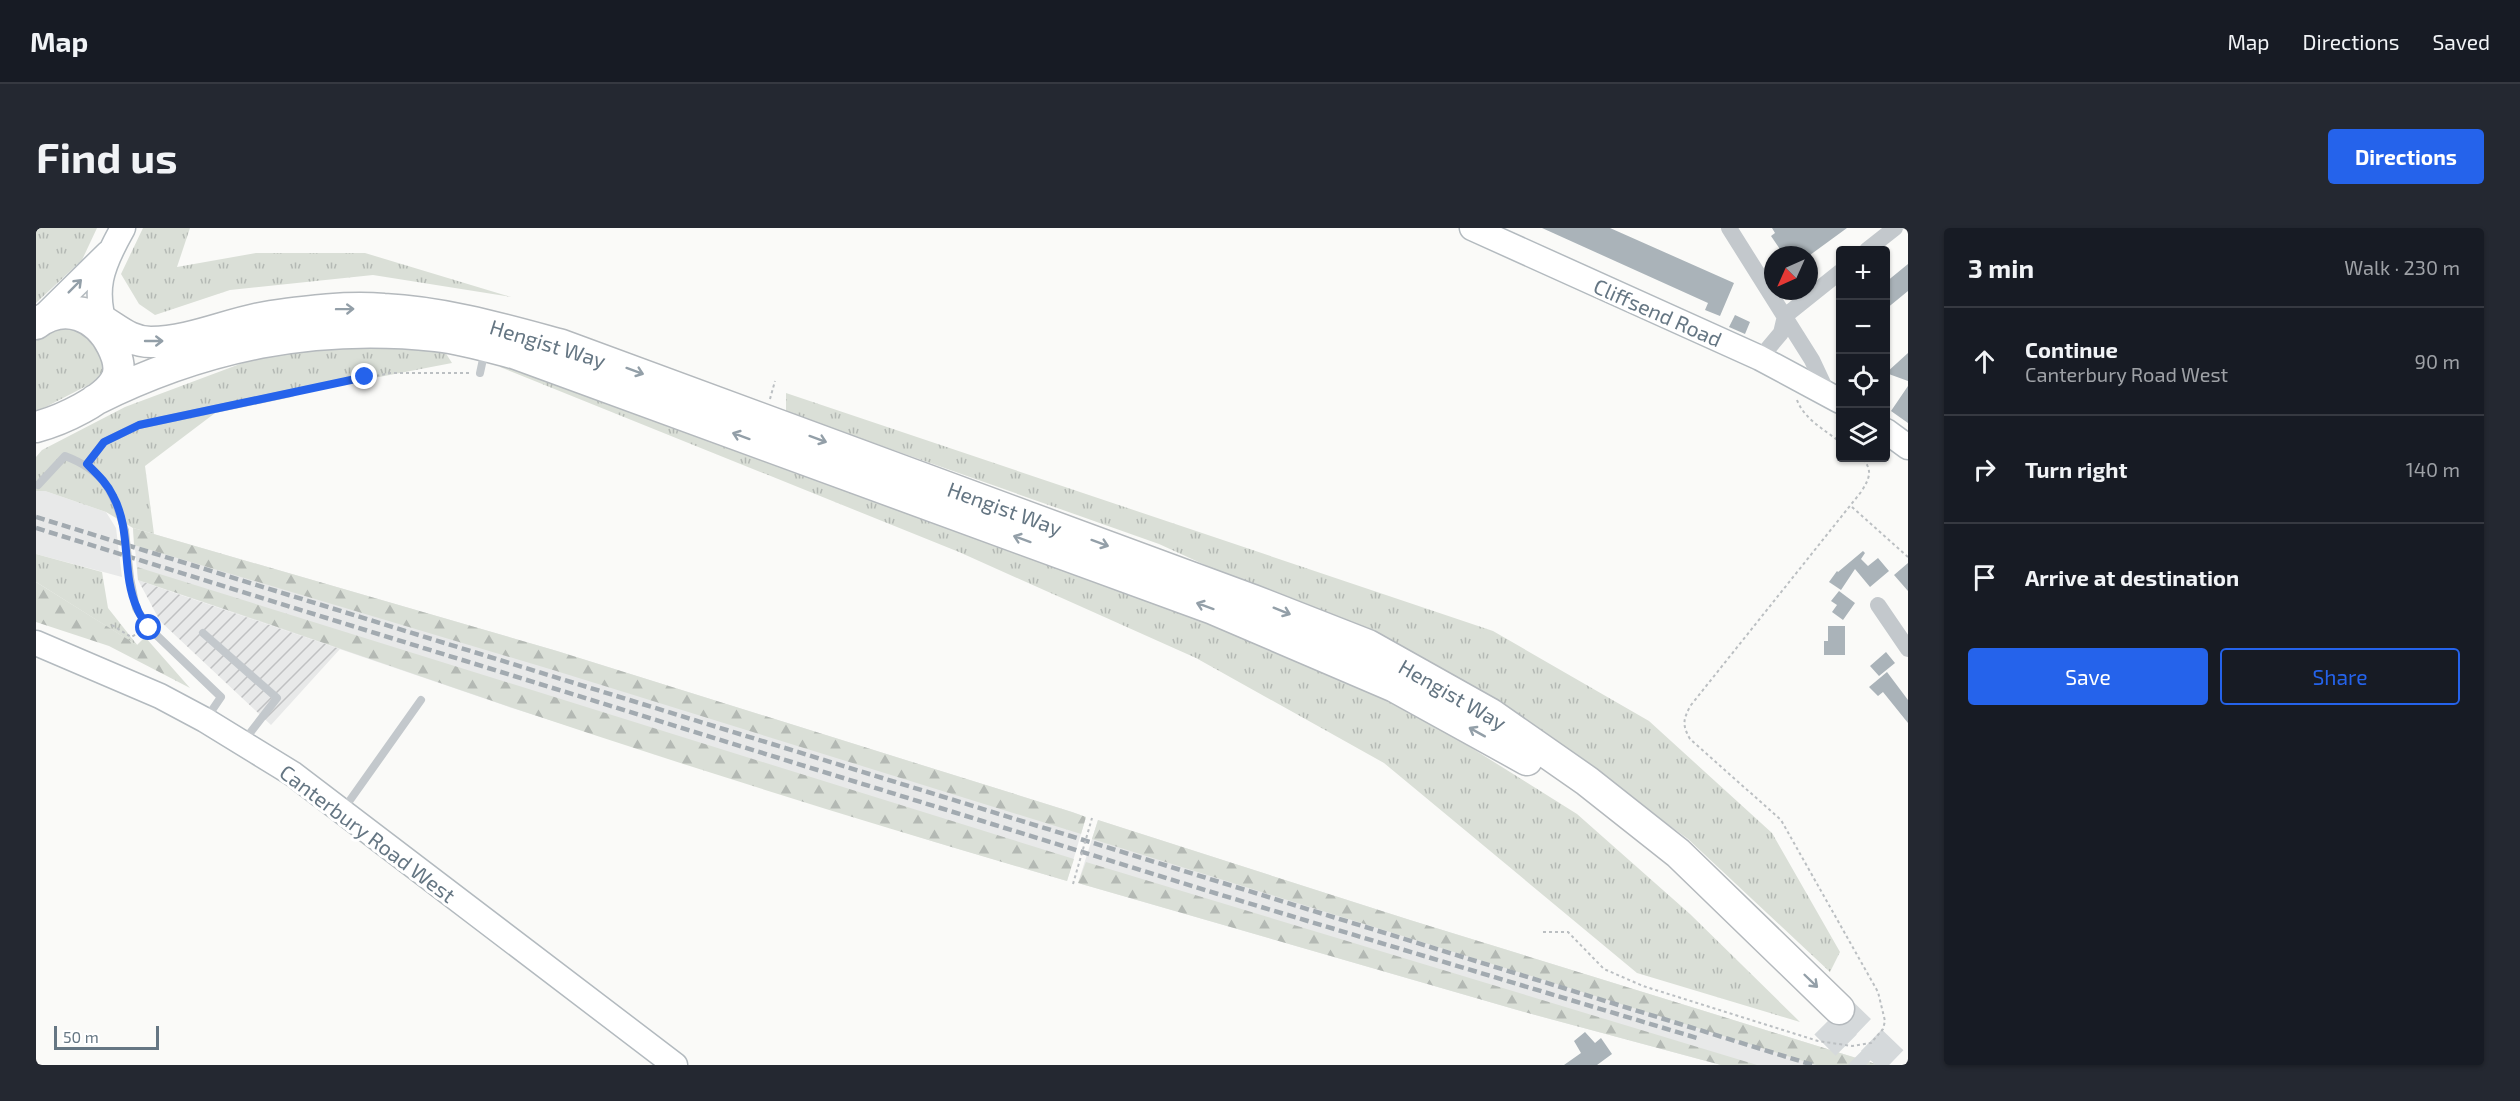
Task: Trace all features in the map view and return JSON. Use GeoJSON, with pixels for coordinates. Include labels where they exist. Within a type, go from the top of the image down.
{"type":"FeatureCollection","features":[{"type":"Feature","properties":{"kind":"highway","name":"Hengist Way"},"geometry":{"type":"LineString","coordinates":[[36,427],[179,363],[224,349],[269,340],[329,334],[385,333],[437,336],[483,360],[527,358],[1213,609],[1395,687],[1521,756],[1628,832],[1832,1016],[1678,853],[1587,781],[1491,714],[1358,641],[1253,600],[574,349],[478,322],[382,308],[317,310],[248,320],[164,342],[147,342],[106,331],[89,313],[46,320]]}},
{"type":"Feature","properties":{"kind":"highway"},"geometry":{"type":"LineString","coordinates":[[95,400],[113,383],[118,370],[118,362],[106,331]]}},
{"type":"Feature","properties":{"kind":"street","name":"Cliffsend Road"},"geometry":{"type":"LineString","coordinates":[[1472,228],[1760,358],[1834,397]]}},
{"type":"Feature","properties":{"kind":"street"},"geometry":{"type":"LineString","coordinates":[[1729,228],[1834,397]]}},
{"type":"Feature","properties":{"kind":"street"},"geometry":{"type":"LineString","coordinates":[[1872,246],[1895,228]]}},
{"type":"Feature","properties":{"kind":"street"},"geometry":{"type":"LineString","coordinates":[[46,320],[117,238]]}},
{"type":"Feature","properties":{"kind":"street"},"geometry":{"type":"LineString","coordinates":[[106,331],[99,290],[117,238]]}},
{"type":"Feature","properties":{"kind":"street"},"geometry":{"type":"LineString","coordinates":[[1760,358],[1781,333],[1785,316],[1836,275]]}},
{"type":"Feature","properties":{"kind":"street"},"geometry":{"type":"LineString","coordinates":[[1890,434],[1908,447]]}},
{"type":"Feature","properties":{"kind":"street"},"geometry":{"type":"LineString","coordinates":[[1878,605],[1908,649]]}},
{"type":"Feature","properties":{"kind":"street","name":"Canterbury Road West"},"geometry":{"type":"LineString","coordinates":[[36,644],[133,683],[206,720],[293,774],[675,1065]]}},
{"type":"Feature","properties":{"kind":"lane"},"geometry":{"type":"LineString","coordinates":[[87,464],[104,442],[139,425],[291,393]]}},
{"type":"Feature","properties":{"kind":"lane"},"geometry":{"type":"LineString","coordinates":[[38,485],[65,456],[87,464],[104,481],[114,497],[125,531],[136,608],[149,628],[221,697],[206,720]]}},
{"type":"Feature","properties":{"kind":"lane"},"geometry":{"type":"LineString","coordinates":[[203,633],[277,698],[243,743]]}},
{"type":"Feature","properties":{"kind":"lane"},"geometry":{"type":"LineString","coordinates":[[342,812],[421,700]]}},
{"type":"Feature","properties":{"kind":"path"},"geometry":{"type":"LineString","coordinates":[[291,393],[390,373],[483,360]]}},
{"type":"Feature","properties":{"kind":"path"},"geometry":{"type":"LineString","coordinates":[[1805,381],[1797,400],[1801,410],[1836,439]]}},
{"type":"Feature","properties":{"kind":"path"},"geometry":{"type":"LineString","coordinates":[[1543,932],[1568,932],[1604,969],[1643,986],[1812,1040],[1858,1046],[1871,1043],[1883,1029],[1884,1012],[1878,992],[1781,820],[1690,739],[1684,728],[1683,719],[1691,705],[1851,506],[1867,482],[1870,473],[1866,462]]}},
{"type":"Feature","properties":{"kind":"path"},"geometry":{"type":"LineString","coordinates":[[1851,506],[1908,557]]}},
{"type":"Feature","properties":{"kind":"path"},"geometry":{"type":"LineString","coordinates":[[112,625],[131,637],[149,628]]}},
{"type":"Feature","properties":{"kind":"path"},"geometry":{"type":"LineString","coordinates":[[1073,884],[1092,819]]}},
{"type":"Feature","properties":{"kind":"shaded area"},"geometry":{"type":"Polygon","coordinates":[[[36,491],[45,491],[106,512],[116,528],[122,577],[36,554],[36,491]]]}},
{"type":"Feature","properties":{"kind":"shaded area"},"geometry":{"type":"Polygon","coordinates":[[[133,528],[557,651],[1086,817],[1067,881],[935,842],[512,708],[138,580],[133,528]]]}},
{"type":"Feature","properties":{"kind":"shaded area"},"geometry":{"type":"Polygon","coordinates":[[[138,580],[340,649],[271,725],[160,621],[138,580]]]}},
{"type":"Feature","properties":{"kind":"shaded area"},"geometry":{"type":"Polygon","coordinates":[[[1098,820],[1410,920],[1879,1065],[1721,1065],[1528,1013],[1078,883],[1098,820]]]}},
{"type":"Feature","properties":{"kind":"green space"},"geometry":{"type":"Polygon","coordinates":[[[36,228],[97,228],[82,260],[36,303],[36,228]]]}},
{"type":"Feature","properties":{"kind":"green space"},"geometry":{"type":"Polygon","coordinates":[[[143,228],[190,228],[177,267],[256,253],[365,253],[511,297],[373,275],[230,290],[155,315],[139,304],[121,274],[143,228]]]}},
{"type":"Feature","properties":{"kind":"green space"},"geometry":{"type":"Polygon","coordinates":[[[72,324],[103,345],[104,372],[96,381],[36,412],[36,338],[44,331],[72,324]]]}},
{"type":"Feature","properties":{"kind":"green space"},"geometry":{"type":"Polygon","coordinates":[[[371,343],[445,352],[452,363],[223,407],[145,466],[154,534],[133,528],[106,512],[45,491],[36,491],[36,457],[42,450],[125,407],[272,352],[371,343]]]}},
{"type":"Feature","properties":{"kind":"green space"},"geometry":{"type":"Polygon","coordinates":[[[500,356],[1181,610],[1395,700],[1577,814],[1690,914],[1800,1022],[1637,973],[1384,763],[1196,658],[959,552],[500,367],[500,356]]]}},
{"type":"Feature","properties":{"kind":"green space"},"geometry":{"type":"Polygon","coordinates":[[[786,393],[1493,631],[1649,721],[1772,833],[1840,952],[1830,972],[1688,839],[1486,693],[1159,544],[786,412],[786,393]]]}},
{"type":"Feature","properties":{"kind":"green space"},"geometry":{"type":"Polygon","coordinates":[[[133,528],[557,651],[1072,812],[1086,817],[1081,834],[553,670],[134,545],[133,528]]]}},
{"type":"Feature","properties":{"kind":"green space"},"geometry":{"type":"Polygon","coordinates":[[[36,554],[102,572],[108,608],[138,646],[36,582],[36,554]]]}},
{"type":"Feature","properties":{"kind":"green space"},"geometry":{"type":"Polygon","coordinates":[[[137,567],[1074,859],[1067,881],[788,797],[510,707],[138,580],[137,567]]]}},
{"type":"Feature","properties":{"kind":"green space"},"geometry":{"type":"Polygon","coordinates":[[[36,582],[137,645],[145,637],[190,688],[109,646],[36,622],[36,582]]]}},
{"type":"Feature","properties":{"kind":"green space"},"geometry":{"type":"Polygon","coordinates":[[[1098,820],[1410,920],[1879,1065],[1816,1065],[1092,839],[1098,820]]]}},
{"type":"Feature","properties":{"kind":"green space"},"geometry":{"type":"Polygon","coordinates":[[[1086,862],[1757,1065],[1721,1065],[1528,1013],[1078,883],[1086,862]]]}},
{"type":"Feature","properties":{"kind":"building"},"geometry":{"type":"Polygon","coordinates":[[[1542,228],[1610,228],[1734,283],[1720,316],[1705,310],[1708,303],[1542,228]]]}},
{"type":"Feature","properties":{"kind":"building"},"geometry":{"type":"Polygon","coordinates":[[[1772,228],[1847,228],[1818,249],[1818,246],[1778,246],[1771,236],[1775,233],[1772,228]]]}},
{"type":"Feature","properties":{"kind":"building"},"geometry":{"type":"Polygon","coordinates":[[[1908,264],[1908,291],[1890,306],[1890,300],[1890,279],[1908,264]]]}},
{"type":"Feature","properties":{"kind":"building"},"geometry":{"type":"Polygon","coordinates":[[[1735,315],[1750,322],[1745,334],[1729,327],[1735,315]]]}},
{"type":"Feature","properties":{"kind":"building"},"geometry":{"type":"Polygon","coordinates":[[[1908,353],[1908,381],[1890,374],[1890,369],[1908,353]]]}},
{"type":"Feature","properties":{"kind":"building"},"geometry":{"type":"Polygon","coordinates":[[[1908,386],[1908,423],[1891,411],[1908,386]]]}},
{"type":"Feature","properties":{"kind":"building"},"geometry":{"type":"Polygon","coordinates":[[[1863,551],[1865,553],[1861,559],[1868,566],[1878,558],[1889,571],[1870,587],[1855,569],[1841,590],[1829,582],[1837,571],[1863,551]]]}},
{"type":"Feature","properties":{"kind":"building"},"geometry":{"type":"Polygon","coordinates":[[[1908,563],[1908,591],[1894,575],[1908,563]]]}},
{"type":"Feature","properties":{"kind":"building"},"geometry":{"type":"Polygon","coordinates":[[[1839,591],[1855,603],[1843,620],[1832,612],[1837,605],[1831,601],[1839,591]]]}},
{"type":"Feature","properties":{"kind":"building"},"geometry":{"type":"Polygon","coordinates":[[[1828,626],[1845,626],[1845,655],[1824,655],[1824,641],[1828,641],[1828,626]]]}},
{"type":"Feature","properties":{"kind":"building"},"geometry":{"type":"Polygon","coordinates":[[[1886,652],[1895,663],[1879,676],[1870,666],[1886,652]]]}},
{"type":"Feature","properties":{"kind":"building"},"geometry":{"type":"Polygon","coordinates":[[[1887,672],[1908,700],[1908,723],[1883,692],[1878,696],[1869,687],[1887,672]]]}},
{"type":"Feature","properties":{"kind":"building"},"geometry":{"type":"Polygon","coordinates":[[[1585,1032],[1595,1043],[1601,1038],[1612,1054],[1597,1065],[1564,1065],[1581,1053],[1574,1041],[1585,1032]]]}},
{"type":"Feature","properties":{"kind":"tunnel"},"geometry":{"type":"LineString","coordinates":[[1839,1009],[1897,1065]]}},
{"type":"Feature","properties":{"kind":"tunnel"},"geometry":{"type":"LineString","coordinates":[[1825,1024],[1866,1065]]}},
{"type":"Feature","properties":{"kind":"railway"},"geometry":{"type":"LineString","coordinates":[[36,517],[1813,1065]]}},
{"type":"Feature","properties":{"kind":"railway"},"geometry":{"type":"LineString","coordinates":[[36,528],[1218,894],[1697,1038]]}},
{"type":"Feature","properties":{"kind":"route"},"geometry":{"type":"LineString","coordinates":[[149,628],[136,608],[125,531],[114,497],[104,481],[87,464],[104,442],[139,425],[223,406],[332,386],[365,377]]}}]}
